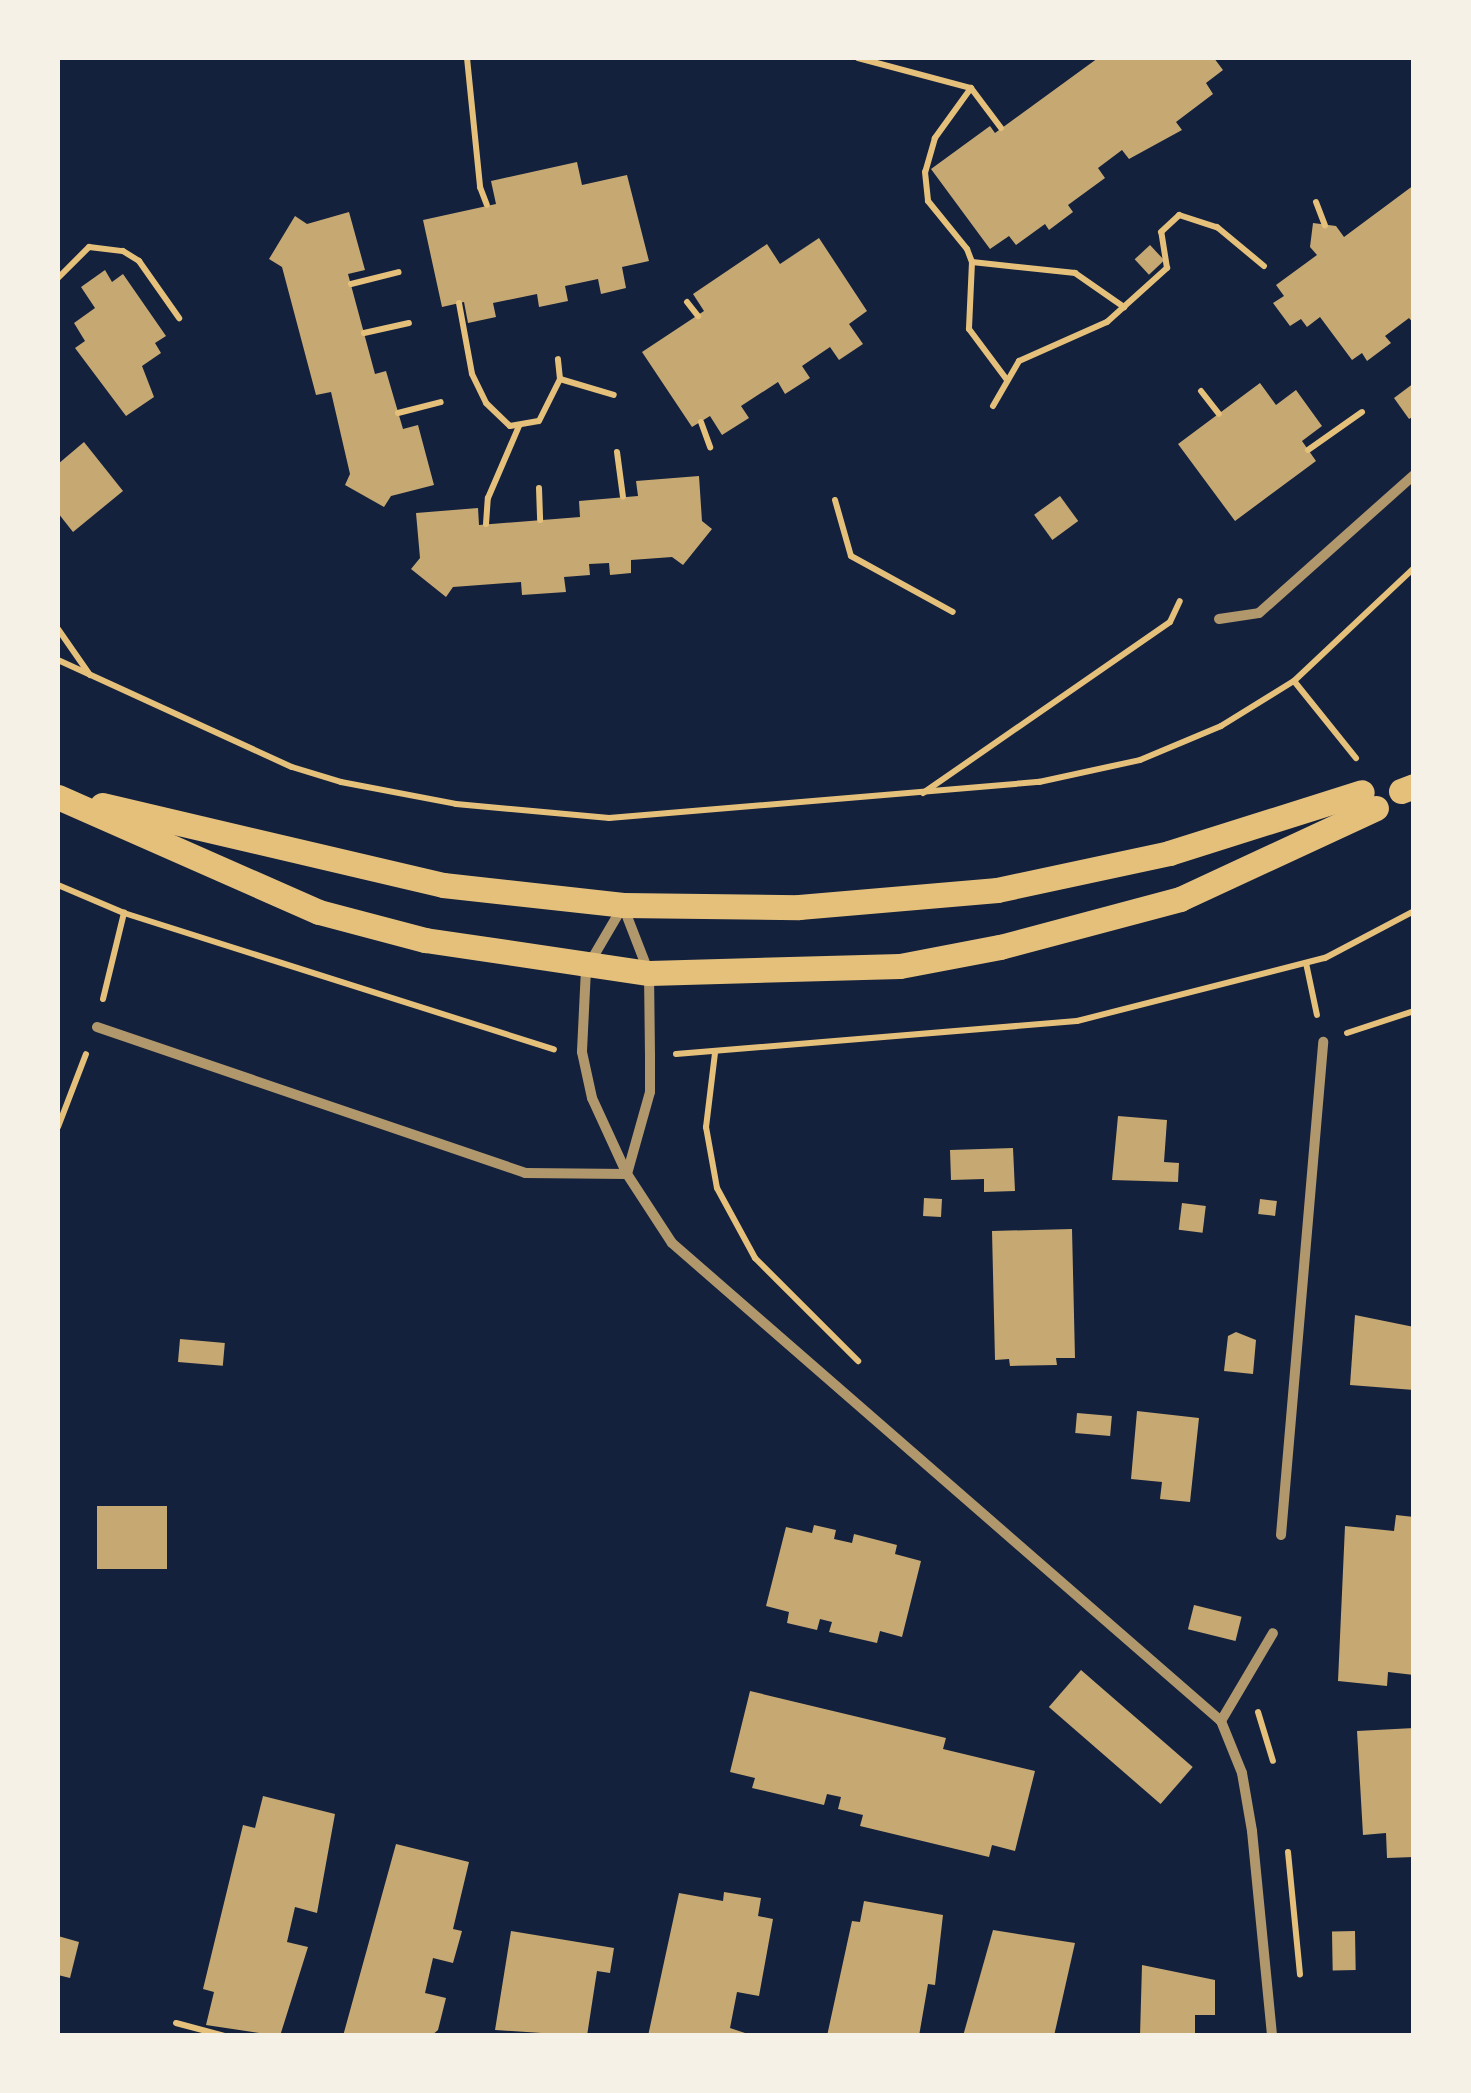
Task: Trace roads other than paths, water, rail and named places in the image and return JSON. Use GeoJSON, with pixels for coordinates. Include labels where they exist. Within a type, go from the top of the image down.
{"type":"FeatureCollection","features":[{"type":"Feature","properties":{"kind":"main road"},"geometry":{"type":"LineString","coordinates":[[58,796],[443,885],[623,905],[895,903],[997,890],[1170,852],[1369,800],[1180,900],[1000,947],[848,970],[649,974],[586,968],[425,940],[320,912],[58,796]]}},
{"type":"Feature","properties":{"kind":"street"},"geometry":{"type":"LineString","coordinates":[[1218,619],[1259,613],[1414,475]]}},
{"type":"Feature","properties":{"kind":"street"},"geometry":{"type":"LineString","coordinates":[[623,905],[586,968],[582,1052],[592,1098],[627,1174],[672,1243],[1221,1721],[1242,1773],[1252,1831],[1272,2036]]}},
{"type":"Feature","properties":{"kind":"street"},"geometry":{"type":"LineString","coordinates":[[623,905],[649,974],[650,1092],[627,1174]]}},
{"type":"Feature","properties":{"kind":"street"},"geometry":{"type":"LineString","coordinates":[[97,1027],[525,1173],[627,1174]]}},
{"type":"Feature","properties":{"kind":"street"},"geometry":{"type":"LineString","coordinates":[[1281,1536],[1322,1042]]}},
{"type":"Feature","properties":{"kind":"street"},"geometry":{"type":"LineString","coordinates":[[1221,1721],[1273,1633]]}}]}
